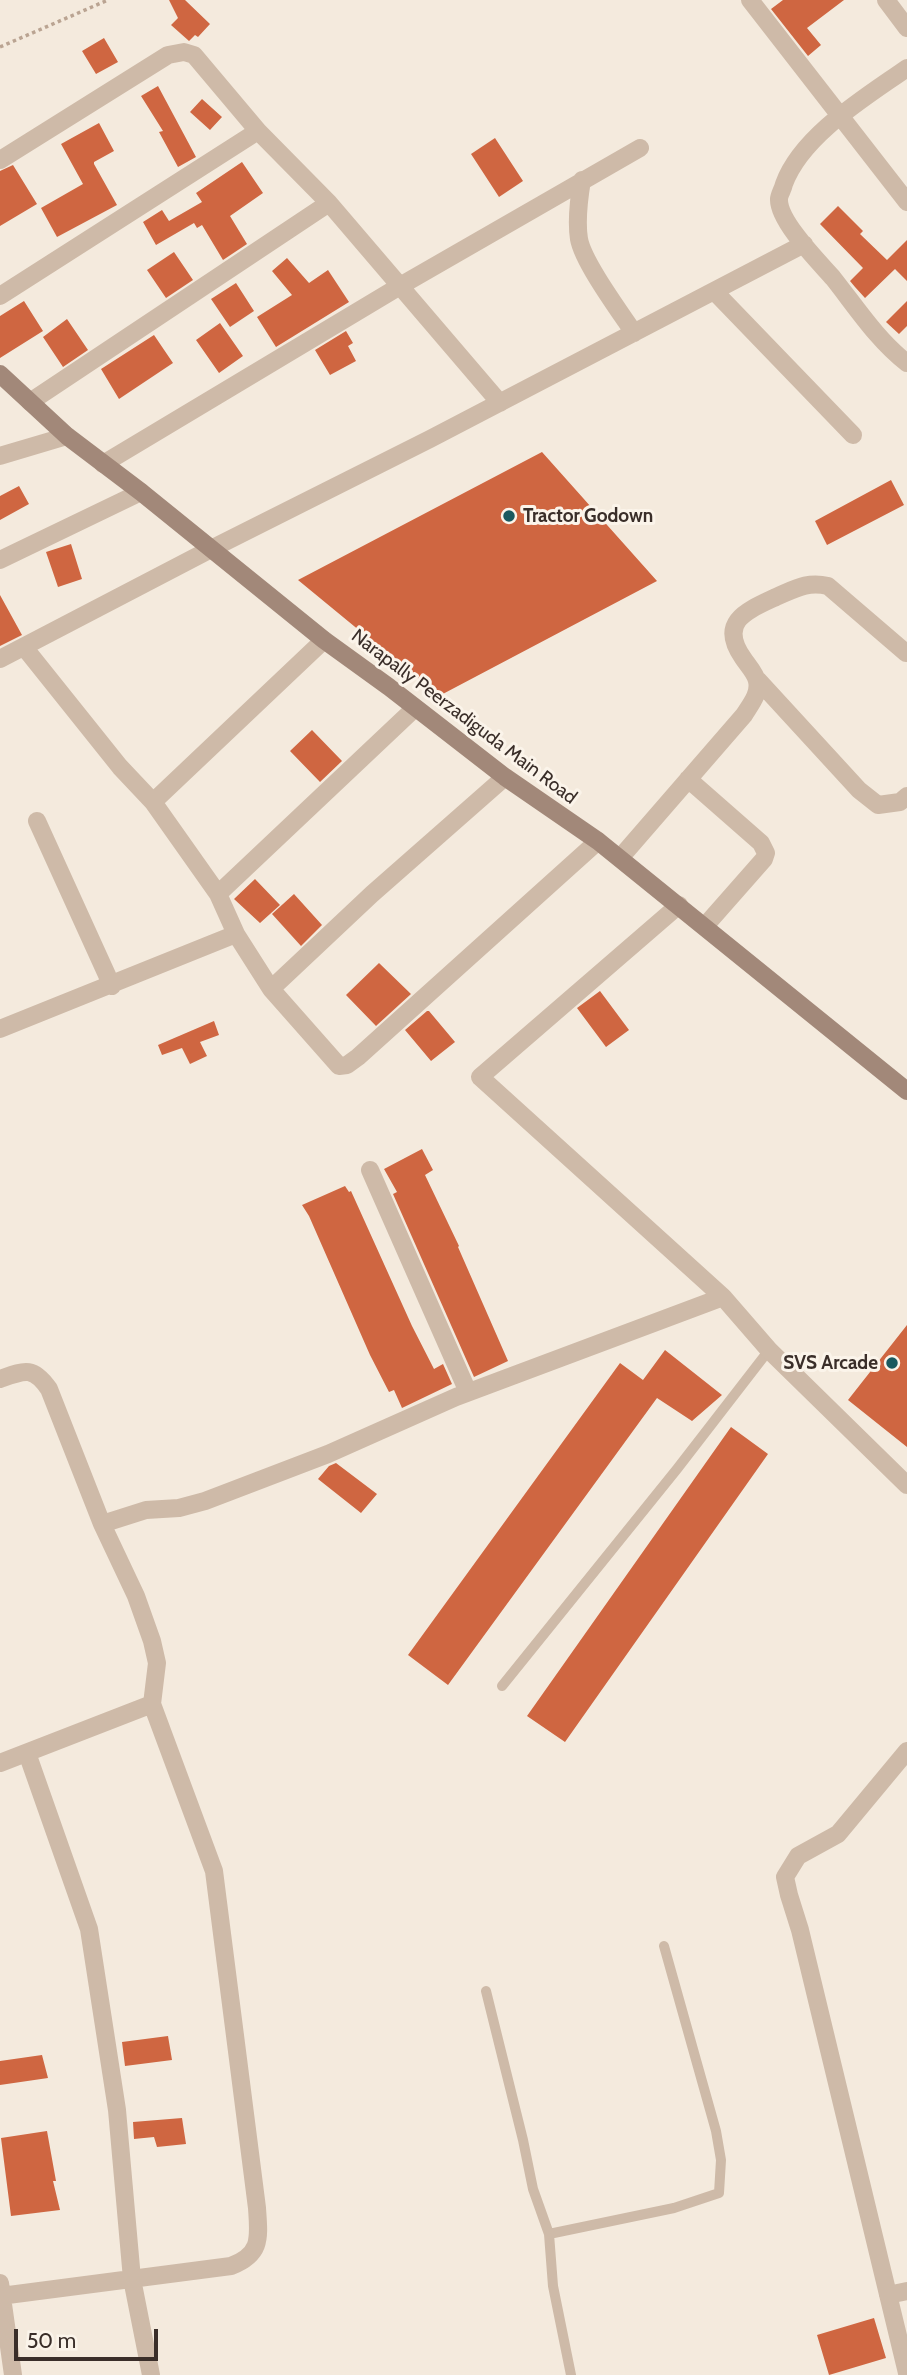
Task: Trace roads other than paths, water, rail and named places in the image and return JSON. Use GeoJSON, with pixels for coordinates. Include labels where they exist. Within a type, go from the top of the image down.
{"type":"FeatureCollection","features":[{"type":"Feature","properties":{"kind":"street"},"geometry":{"type":"LineString","coordinates":[[750,0],[907,202]]}},
{"type":"Feature","properties":{"kind":"street"},"geometry":{"type":"LineString","coordinates":[[886,0],[907,28]]}},
{"type":"Feature","properties":{"kind":"street"},"geometry":{"type":"LineString","coordinates":[[0,160],[168,55],[184,52],[194,55],[258,131],[329,203],[500,402]]}},
{"type":"Feature","properties":{"kind":"street"},"geometry":{"type":"LineString","coordinates":[[907,68],[840,115],[815,139],[788,174],[779,200],[783,214],[804,244],[886,344],[907,363]]}},
{"type":"Feature","properties":{"kind":"street"},"geometry":{"type":"LineString","coordinates":[[0,296],[258,131]]}},
{"type":"Feature","properties":{"kind":"street"},"geometry":{"type":"LineString","coordinates":[[103,464],[400,286],[640,148]]}},
{"type":"Feature","properties":{"kind":"street"},"geometry":{"type":"LineString","coordinates":[[582,180],[579,197],[579,241],[594,272],[634,333]]}},
{"type":"Feature","properties":{"kind":"street"},"geometry":{"type":"LineString","coordinates":[[30,402],[329,203]]}},
{"type":"Feature","properties":{"kind":"street"},"geometry":{"type":"LineString","coordinates":[[0,659],[804,244]]}},
{"type":"Feature","properties":{"kind":"street"},"geometry":{"type":"LineString","coordinates":[[714,291],[853,435]]}},
{"type":"Feature","properties":{"kind":"street","name":"Narapally Peerzadiguda Main Road"},"geometry":{"type":"LineString","coordinates":[[0,374],[67,436],[141,492],[324,640],[505,777],[620,858],[907,1091]]}},
{"type":"Feature","properties":{"kind":"street"},"geometry":{"type":"LineString","coordinates":[[0,456],[67,436]]}},
{"type":"Feature","properties":{"kind":"street"},"geometry":{"type":"LineString","coordinates":[[0,560],[141,492]]}},
{"type":"Feature","properties":{"kind":"street"},"geometry":{"type":"LineString","coordinates":[[906,653],[828,586],[813,583],[759,605],[739,617],[732,631],[735,647],[758,680],[859,790],[878,805],[900,802],[907,796]]}},
{"type":"Feature","properties":{"kind":"street"},"geometry":{"type":"LineString","coordinates":[[153,802],[324,640]]}},
{"type":"Feature","properties":{"kind":"street"},"geometry":{"type":"LineString","coordinates":[[24,647],[120,767],[153,802],[218,894],[236,934],[271,989],[340,1066],[358,1058],[598,841]]}},
{"type":"Feature","properties":{"kind":"street"},"geometry":{"type":"LineString","coordinates":[[620,858],[744,715],[756,697],[758,680]]}},
{"type":"Feature","properties":{"kind":"street"},"geometry":{"type":"LineString","coordinates":[[218,894],[415,708]]}},
{"type":"Feature","properties":{"kind":"street"},"geometry":{"type":"LineString","coordinates":[[271,989],[372,894],[505,777]]}},
{"type":"Feature","properties":{"kind":"street"},"geometry":{"type":"LineString","coordinates":[[688,779],[761,843],[766,853],[764,859],[705,926]]}},
{"type":"Feature","properties":{"kind":"street"},"geometry":{"type":"LineString","coordinates":[[37,821],[112,985]]}},
{"type":"Feature","properties":{"kind":"street"},"geometry":{"type":"LineString","coordinates":[[679,905],[481,1077],[723,1297],[769,1350],[906,1483]]}},
{"type":"Feature","properties":{"kind":"street"},"geometry":{"type":"LineString","coordinates":[[0,1029],[236,934]]}},
{"type":"Feature","properties":{"kind":"street"},"geometry":{"type":"LineString","coordinates":[[370,1170],[468,1392]]}},
{"type":"Feature","properties":{"kind":"street"},"geometry":{"type":"LineString","coordinates":[[102,1524],[146,1510],[179,1508],[205,1501],[328,1454],[468,1392],[723,1297]]}},
{"type":"Feature","properties":{"kind":"street"},"geometry":{"type":"LineString","coordinates":[[0,1379],[30,1371],[40,1376],[49,1389],[102,1524],[136,1596],[152,1641],[157,1663],[152,1704],[214,1871],[258,2233],[257,2245],[252,2254],[246,2260],[231,2266],[0,2292],[13,2375]]}},
{"type":"Feature","properties":{"kind":"street"},"geometry":{"type":"LineString","coordinates":[[0,1763],[152,1704]]}},
{"type":"Feature","properties":{"kind":"street"},"geometry":{"type":"LineString","coordinates":[[907,1751],[838,1834],[798,1856],[785,1877],[804,1944],[907,2373]]}},
{"type":"Feature","properties":{"kind":"street"},"geometry":{"type":"LineString","coordinates":[[27,1753],[89,1929],[117,2110],[132,2279],[151,2375]]}},
{"type":"Feature","properties":{"kind":"street"},"geometry":{"type":"LineString","coordinates":[[888,2295],[907,2291]]}},
{"type":"Feature","properties":{"kind":"lane"},"geometry":{"type":"LineString","coordinates":[[502,1686],[769,1350]]}},
{"type":"Feature","properties":{"kind":"lane"},"geometry":{"type":"LineString","coordinates":[[549,2234],[674,2208],[719,2193],[721,2160],[716,2132],[664,1946]]}},
{"type":"Feature","properties":{"kind":"lane"},"geometry":{"type":"LineString","coordinates":[[486,1992],[533,2189],[549,2234],[553,2286],[571,2375]]}},
{"type":"Feature","properties":{"kind":"place","name":"Tractor Godown"},"geometry":{"type":"Point","coordinates":[509,516]}},
{"type":"Feature","properties":{"kind":"place","name":"SVS Arcade"},"geometry":{"type":"Point","coordinates":[892,1363]}}]}
